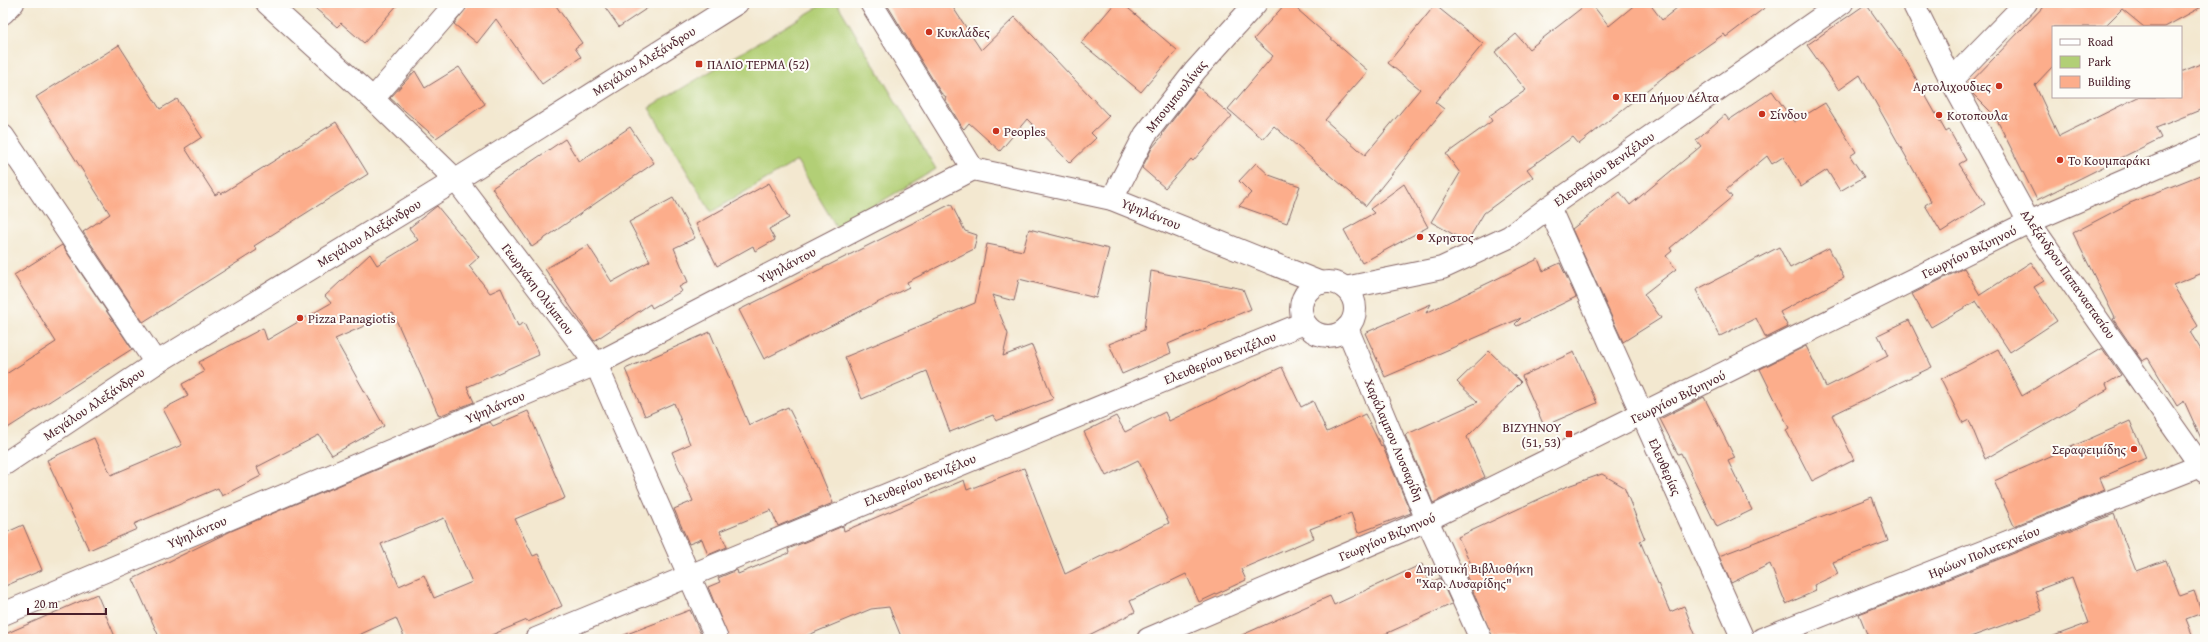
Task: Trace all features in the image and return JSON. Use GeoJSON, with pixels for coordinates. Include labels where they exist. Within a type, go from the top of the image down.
{"type":"FeatureCollection","features":[{"type":"Feature","properties":{"kind":"street"},"geometry":{"type":"LineString","coordinates":[[3,14],[12,3]]}},
{"type":"Feature","properties":{"kind":"street","name":"Γεωργάκη Ολύμπιου"},"geometry":{"type":"LineString","coordinates":[[267,3],[373,99],[456,180],[596,364],[717,639]]}},
{"type":"Feature","properties":{"kind":"street"},"geometry":{"type":"LineString","coordinates":[[373,99],[456,3]]}},
{"type":"Feature","properties":{"kind":"street","name":"Μεγάλου Αλεξάνδρου"},"geometry":{"type":"LineString","coordinates":[[3,465],[156,363],[456,180],[737,3]]}},
{"type":"Feature","properties":{"kind":"street"},"geometry":{"type":"LineString","coordinates":[[870,3],[973,169]]}},
{"type":"Feature","properties":{"kind":"street","name":"Μπουμπουλίνας"},"geometry":{"type":"LineString","coordinates":[[1112,199],[1145,135],[1195,71],[1256,3]]}},
{"type":"Feature","properties":{"kind":"street","name":"Ελευθερίου Βενιζέλου"},"geometry":{"type":"LineString","coordinates":[[1345,288],[1442,268],[1509,237],[1549,207],[1842,3]]}},
{"type":"Feature","properties":{"kind":"street","name":"Αλεξάνδρου Παπαναστασίου"},"geometry":{"type":"LineString","coordinates":[[1913,3],[1951,80],[2029,222],[2204,467]]}},
{"type":"Feature","properties":{"kind":"street"},"geometry":{"type":"LineString","coordinates":[[1951,80],[2026,3]]}},
{"type":"Feature","properties":{"kind":"street"},"geometry":{"type":"LineString","coordinates":[[3,136],[156,363]]}},
{"type":"Feature","properties":{"kind":"street","name":"Γεωργίου Βιζυηνού"},"geometry":{"type":"LineString","coordinates":[[1148,639],[1427,520],[2029,222],[2205,146]]}},
{"type":"Feature","properties":{"kind":"street","name":"Υψηλάντου"},"geometry":{"type":"LineString","coordinates":[[3,614],[596,364],[973,169],[1112,199],[1321,283]]}},
{"type":"Feature","properties":{"kind":"street","name":"Ελευθερίας"},"geometry":{"type":"LineString","coordinates":[[1549,207],[1641,415],[1743,639]]}},
{"type":"Feature","properties":{"kind":"street"},"geometry":{"type":"LineString","coordinates":[[1331,282],[1345,288],[1351,295],[1354,303],[1352,321],[1347,328],[1337,334],[1325,336],[1314,332],[1304,323],[1301,306],[1303,298],[1314,286],[1321,283],[1331,282]]}},
{"type":"Feature","properties":{"kind":"street","name":"Ελευθερίου Βενιζέλου"},"geometry":{"type":"LineString","coordinates":[[536,639],[688,575],[1304,323]]}},
{"type":"Feature","properties":{"kind":"street","name":"Χαράλαμπου Λυσσαρίδη"},"geometry":{"type":"LineString","coordinates":[[1347,328],[1427,520],[1481,639]]}},
{"type":"Feature","properties":{"kind":"street","name":"Ηρώων Πολυτεχνείου"},"geometry":{"type":"LineString","coordinates":[[1762,639],[2204,467]]}},
{"type":"Feature","properties":{"kind":"green space"},"geometry":{"type":"Polygon","coordinates":[[[825,3],[837,3],[936,169],[837,228],[797,161],[711,212],[649,108],[825,3]]]}},
{"type":"Feature","properties":{"kind":"building"},"geometry":{"type":"Polygon","coordinates":[[[309,3],[399,3],[364,43],[341,23],[337,27],[309,3]]]}},
{"type":"Feature","properties":{"kind":"building"},"geometry":{"type":"Polygon","coordinates":[[[470,3],[554,3],[582,43],[575,48],[581,57],[542,84],[496,19],[477,43],[454,24],[470,3]]]}},
{"type":"Feature","properties":{"kind":"building"},"geometry":{"type":"Polygon","coordinates":[[[602,3],[655,3],[619,27],[602,3]]]}},
{"type":"Feature","properties":{"kind":"building"},"geometry":{"type":"Polygon","coordinates":[[[886,3],[950,3],[981,50],[1015,17],[1109,116],[1091,133],[1096,138],[1070,163],[1027,119],[1000,151],[969,123],[964,129],[962,127],[945,99],[946,97],[941,93],[886,3]]]}},
{"type":"Feature","properties":{"kind":"building"},"geometry":{"type":"Polygon","coordinates":[[[1115,3],[1122,3],[1177,50],[1141,92],[1081,43],[1115,3]]]}},
{"type":"Feature","properties":{"kind":"building"},"geometry":{"type":"Polygon","coordinates":[[[1286,3],[1290,3],[1368,71],[1325,120],[1365,155],[1420,89],[1388,63],[1435,5],[1483,44],[1435,102],[1444,109],[1366,206],[1274,126],[1263,139],[1228,109],[1273,56],[1254,39],[1286,3]]]}},
{"type":"Feature","properties":{"kind":"building"},"geometry":{"type":"Polygon","coordinates":[[[1588,3],[1591,3],[1609,26],[1637,3],[1649,3],[1662,20],[1683,3],[1771,3],[1726,37],[1724,34],[1666,75],[1579,144],[1573,137],[1527,169],[1533,177],[1484,213],[1467,242],[1431,222],[1460,173],[1446,154],[1492,121],[1489,116],[1526,90],[1495,52],[1516,34],[1529,49],[1588,3]]]}},
{"type":"Feature","properties":{"kind":"building"},"geometry":{"type":"Polygon","coordinates":[[[2047,3],[2205,3],[2205,5],[2167,26],[2143,26],[2122,9],[2105,26],[2052,26],[2052,67],[2035,85],[2059,136],[2136,98],[2182,98],[2182,72],[2205,62],[2205,108],[2156,128],[2161,138],[2037,200],[1995,116],[1973,94],[1968,85],[2047,3]]]}},
{"type":"Feature","properties":{"kind":"building"},"geometry":{"type":"Polygon","coordinates":[[[1866,4],[1905,59],[1946,132],[1949,130],[1966,160],[1959,164],[1985,204],[1941,232],[1925,205],[1931,201],[1860,75],[1839,90],[1807,45],[1866,4]]]}},
{"type":"Feature","properties":{"kind":"building"},"geometry":{"type":"Polygon","coordinates":[[[119,45],[160,109],[177,99],[202,137],[185,148],[215,195],[220,192],[221,194],[336,122],[368,174],[254,246],[257,250],[143,322],[83,232],[110,214],[36,97],[119,45]]]}},
{"type":"Feature","properties":{"kind":"building"},"geometry":{"type":"Polygon","coordinates":[[[459,67],[485,104],[436,138],[390,98],[415,71],[425,88],[459,67]]]}},
{"type":"Feature","properties":{"kind":"building"},"geometry":{"type":"Polygon","coordinates":[[[1198,87],[1232,116],[1193,161],[1191,159],[1165,188],[1142,168],[1152,148],[1198,87]]]}},
{"type":"Feature","properties":{"kind":"building"},"geometry":{"type":"Polygon","coordinates":[[[1772,91],[1794,122],[1825,103],[1856,152],[1850,156],[1864,177],[1840,191],[1827,170],[1801,187],[1783,157],[1772,164],[1767,156],[1726,190],[1732,197],[1670,248],[1672,251],[1666,256],[1676,269],[1644,294],[1661,318],[1623,342],[1572,229],[1620,192],[1630,205],[1701,146],[1696,140],[1725,115],[1729,120],[1772,91]]]}},
{"type":"Feature","properties":{"kind":"building"},"geometry":{"type":"Polygon","coordinates":[[[630,127],[654,163],[532,247],[492,188],[565,139],[579,162],[630,127]]]}},
{"type":"Feature","properties":{"kind":"building"},"geometry":{"type":"Polygon","coordinates":[[[1256,163],[1269,175],[1300,186],[1287,223],[1239,206],[1251,193],[1239,181],[1256,163]]]}},
{"type":"Feature","properties":{"kind":"building"},"geometry":{"type":"Polygon","coordinates":[[[2205,173],[2205,272],[2173,285],[2198,326],[2190,332],[2205,356],[2205,447],[2184,401],[2177,406],[2148,358],[2142,361],[2113,319],[2115,318],[2073,233],[2130,203],[2205,173]]]}},
{"type":"Feature","properties":{"kind":"building"},"geometry":{"type":"Polygon","coordinates":[[[769,183],[789,218],[769,229],[775,240],[755,251],[753,246],[717,266],[696,224],[769,183]]]}},
{"type":"Feature","properties":{"kind":"building"},"geometry":{"type":"Polygon","coordinates":[[[1404,184],[1428,227],[1362,263],[1344,230],[1374,213],[1370,209],[1404,184]]]}},
{"type":"Feature","properties":{"kind":"building"},"geometry":{"type":"Polygon","coordinates":[[[673,198],[695,238],[674,248],[688,282],[679,287],[682,291],[652,308],[650,304],[594,341],[545,269],[588,245],[612,282],[650,261],[629,222],[673,198]]]}},
{"type":"Feature","properties":{"kind":"building"},"geometry":{"type":"Polygon","coordinates":[[[951,204],[965,231],[977,235],[974,249],[907,282],[909,287],[764,359],[739,310],[951,204]]]}},
{"type":"Feature","properties":{"kind":"building"},"geometry":{"type":"Polygon","coordinates":[[[437,206],[479,257],[469,266],[490,293],[501,288],[518,326],[524,323],[539,355],[467,387],[474,402],[439,416],[393,313],[335,339],[384,426],[332,455],[319,435],[257,467],[261,476],[222,496],[218,488],[134,524],[137,529],[89,550],[47,460],[94,438],[111,475],[182,445],[163,409],[188,396],[182,384],[204,372],[199,362],[263,328],[267,340],[331,303],[325,296],[370,254],[377,265],[418,240],[409,228],[437,206]]]}},
{"type":"Feature","properties":{"kind":"building"},"geometry":{"type":"Polygon","coordinates":[[[1029,229],[1109,249],[1096,298],[1019,279],[1014,301],[992,295],[1008,334],[1003,356],[1032,345],[1053,399],[996,421],[993,415],[950,432],[927,371],[862,399],[845,357],[975,303],[987,244],[1023,251],[1029,229]]]}},
{"type":"Feature","properties":{"kind":"building"},"geometry":{"type":"Polygon","coordinates":[[[62,245],[132,349],[3,431],[3,376],[56,342],[14,275],[62,245]]]}},
{"type":"Feature","properties":{"kind":"building"},"geometry":{"type":"Polygon","coordinates":[[[1779,247],[1790,268],[1829,248],[1844,278],[1780,312],[1788,327],[1766,338],[1756,318],[1720,336],[1696,290],[1779,247]]]}},
{"type":"Feature","properties":{"kind":"building"},"geometry":{"type":"Polygon","coordinates":[[[1538,259],[1543,271],[1560,263],[1576,297],[1517,326],[1515,324],[1521,318],[1385,377],[1365,333],[1431,304],[1426,313],[1538,259]]]}},
{"type":"Feature","properties":{"kind":"building"},"geometry":{"type":"Polygon","coordinates":[[[2031,262],[2044,281],[2034,287],[2057,321],[2010,352],[1976,301],[1931,327],[1912,294],[1964,268],[1980,295],[2031,262]]]}},
{"type":"Feature","properties":{"kind":"building"},"geometry":{"type":"Polygon","coordinates":[[[1151,271],[1243,289],[1251,309],[1168,344],[1171,353],[1122,374],[1109,344],[1144,330],[1151,271]]]}},
{"type":"Feature","properties":{"kind":"building"},"geometry":{"type":"Polygon","coordinates":[[[1909,320],[1932,367],[1832,415],[1854,460],[1812,481],[1786,430],[1789,428],[1760,369],[1806,346],[1826,387],[1888,356],[1878,335],[1909,320]]]}},
{"type":"Feature","properties":{"kind":"building"},"geometry":{"type":"Polygon","coordinates":[[[710,332],[749,425],[788,407],[815,460],[833,503],[778,526],[771,510],[720,531],[727,547],[708,555],[702,539],[689,544],[674,509],[693,501],[672,452],[690,444],[674,403],[645,416],[625,369],[710,332]]]}},
{"type":"Feature","properties":{"kind":"building"},"geometry":{"type":"Polygon","coordinates":[[[2102,348],[2121,375],[2106,384],[2108,389],[1985,459],[1969,420],[1963,423],[1941,379],[1998,349],[2022,396],[2102,348]]]}},
{"type":"Feature","properties":{"kind":"building"},"geometry":{"type":"Polygon","coordinates":[[[1489,351],[1521,382],[1467,437],[1485,477],[1433,503],[1405,435],[1478,402],[1457,382],[1489,351]]]}},
{"type":"Feature","properties":{"kind":"building"},"geometry":{"type":"Polygon","coordinates":[[[1574,352],[1597,403],[1544,426],[1522,376],[1574,352]]]}},
{"type":"Feature","properties":{"kind":"building"},"geometry":{"type":"Polygon","coordinates":[[[1282,367],[1301,407],[1313,401],[1327,432],[1365,414],[1381,446],[1382,445],[1411,513],[1358,533],[1351,513],[1310,529],[1314,538],[1241,569],[1246,580],[1199,602],[1186,574],[1130,601],[1135,612],[1081,639],[902,639],[889,607],[871,609],[799,639],[729,639],[708,587],[720,582],[718,578],[737,570],[738,574],[789,553],[788,549],[843,526],[844,531],[964,480],[967,490],[1024,468],[1065,574],[1169,523],[1138,460],[1106,476],[1084,432],[1116,416],[1125,432],[1165,412],[1169,421],[1282,367]]]}},
{"type":"Feature","properties":{"kind":"building"},"geometry":{"type":"Polygon","coordinates":[[[1704,397],[1735,458],[1728,461],[1752,510],[1717,527],[1681,453],[1678,454],[1660,419],[1704,397]]]}},
{"type":"Feature","properties":{"kind":"building"},"geometry":{"type":"Polygon","coordinates":[[[528,411],[565,498],[515,519],[533,556],[538,554],[562,606],[528,622],[527,620],[482,639],[405,639],[396,618],[350,639],[160,639],[133,579],[231,531],[490,422],[493,426],[528,411]],[[444,518],[381,544],[399,586],[424,575],[434,598],[472,582],[444,518]]]}},
{"type":"Feature","properties":{"kind":"building"},"geometry":{"type":"Polygon","coordinates":[[[2130,421],[2146,458],[2100,478],[2105,490],[2014,526],[1994,481],[2130,421]]]}},
{"type":"Feature","properties":{"kind":"building"},"geometry":{"type":"Polygon","coordinates":[[[1602,474],[1624,487],[1645,539],[1640,541],[1670,612],[1684,606],[1697,639],[1493,639],[1463,568],[1471,564],[1458,537],[1565,487],[1602,474]]]}},
{"type":"Feature","properties":{"kind":"building"},"geometry":{"type":"Polygon","coordinates":[[[1872,497],[1888,541],[1833,562],[1838,574],[1814,585],[1816,591],[1786,604],[1770,564],[1731,583],[1719,556],[1872,497]]]}},
{"type":"Feature","properties":{"kind":"building"},"geometry":{"type":"Polygon","coordinates":[[[2114,514],[2136,571],[2166,560],[2180,596],[2194,591],[2202,613],[2186,619],[2194,639],[2052,639],[2051,637],[2089,623],[2072,577],[2035,591],[2042,611],[1965,639],[1869,639],[1859,614],[2114,514]]]}},
{"type":"Feature","properties":{"kind":"building"},"geometry":{"type":"Polygon","coordinates":[[[23,525],[42,570],[3,587],[3,534],[23,525]]]}},
{"type":"Feature","properties":{"kind":"building"},"geometry":{"type":"Polygon","coordinates":[[[1422,564],[1430,583],[1440,578],[1452,604],[1374,639],[1233,639],[1330,596],[1334,605],[1422,564]]]}},
{"type":"Feature","properties":{"kind":"building"},"geometry":{"type":"Polygon","coordinates":[[[97,594],[116,639],[3,639],[3,635],[97,594]]]}},
{"type":"Feature","properties":{"kind":"building"},"geometry":{"type":"Polygon","coordinates":[[[690,610],[703,639],[620,639],[619,637],[690,610]]]}},
{"type":"Feature","properties":{"kind":"place","name":"Κυκλάδες"},"geometry":{"type":"Point","coordinates":[929,32]}},
{"type":"Feature","properties":{"kind":"place","name":"ΠΑΛΙΟ ΤΕΡΜΑ (52)"},"geometry":{"type":"Point","coordinates":[699,64]}},
{"type":"Feature","properties":{"kind":"place","name":"Αρτολιχουδιες"},"geometry":{"type":"Point","coordinates":[1999,86]}},
{"type":"Feature","properties":{"kind":"place","name":"ΚΕΠ Δήμου Δέλτα"},"geometry":{"type":"Point","coordinates":[1616,97]}},
{"type":"Feature","properties":{"kind":"place","name":"Σίνδου"},"geometry":{"type":"Point","coordinates":[1762,114]}},
{"type":"Feature","properties":{"kind":"place","name":"Κοτοπουλα"},"geometry":{"type":"Point","coordinates":[1939,115]}},
{"type":"Feature","properties":{"kind":"place","name":"Peoples"},"geometry":{"type":"Point","coordinates":[996,131]}},
{"type":"Feature","properties":{"kind":"place","name":"Το Κουμπαράκι"},"geometry":{"type":"Point","coordinates":[2060,160]}},
{"type":"Feature","properties":{"kind":"place","name":"Χρηστος"},"geometry":{"type":"Point","coordinates":[1420,237]}},
{"type":"Feature","properties":{"kind":"place","name":"Pizza Panagiotis"},"geometry":{"type":"Point","coordinates":[300,318]}},
{"type":"Feature","properties":{"kind":"place","name":"ΒΙΖΥΗΝΟΥ (51, 53)"},"geometry":{"type":"Point","coordinates":[1569,434]}},
{"type":"Feature","properties":{"kind":"place","name":"Σεραφειμίδης"},"geometry":{"type":"Point","coordinates":[2134,449]}},
{"type":"Feature","properties":{"kind":"place","name":"Δημοτική Βιβλιοθήκη \"Χαρ. Λυσαρίδης\""},"geometry":{"type":"Point","coordinates":[1408,575]}}]}
